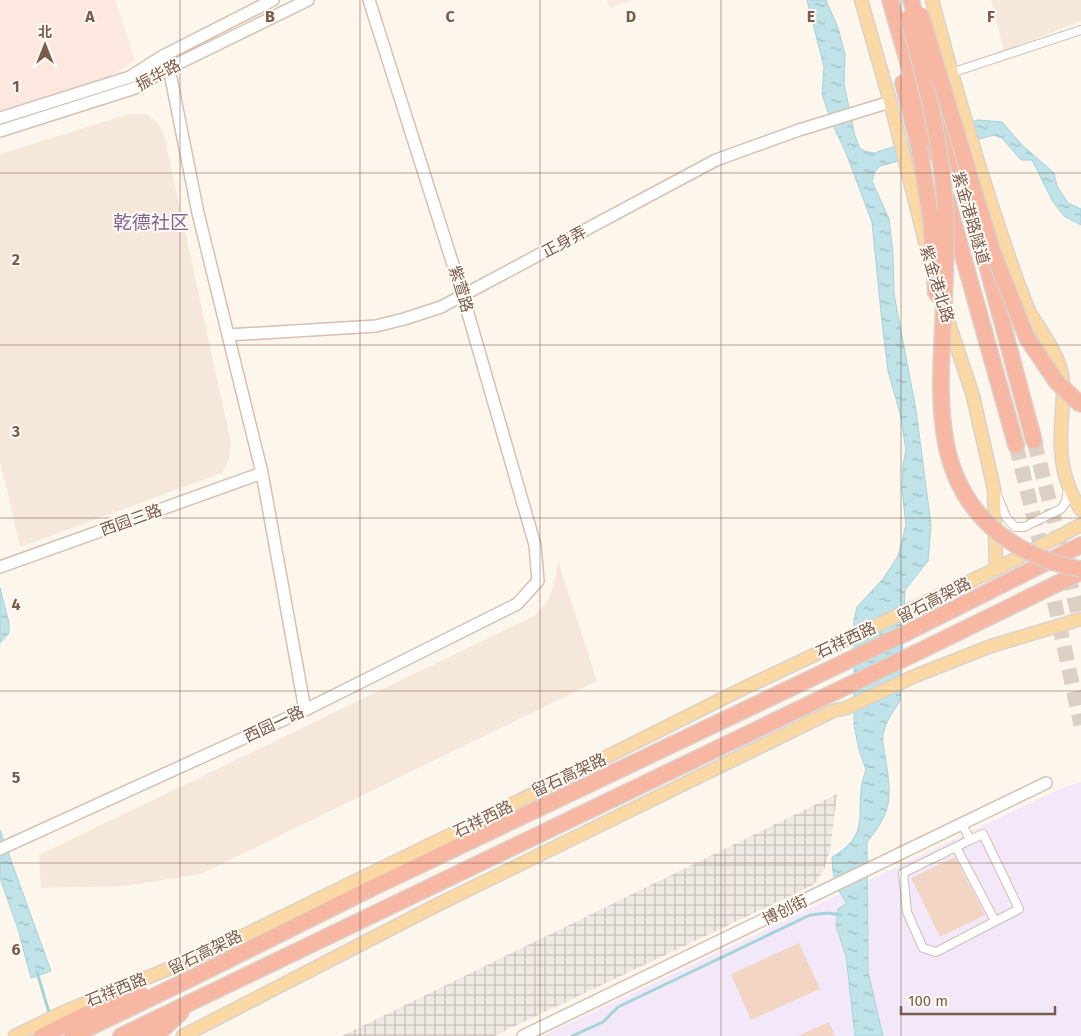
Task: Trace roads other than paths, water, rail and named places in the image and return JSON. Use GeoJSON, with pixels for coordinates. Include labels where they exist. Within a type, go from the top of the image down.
{"type":"FeatureCollection","features":[{"type":"Feature","properties":{"kind":"highway"},"geometry":{"type":"LineString","coordinates":[[880,0],[910,109],[931,219],[942,422],[948,456],[957,480],[975,509],[990,526],[1019,548],[1058,564],[1081,570]]}},
{"type":"Feature","properties":{"kind":"highway","name":"紫金港路隧道"},"geometry":{"type":"LineString","coordinates":[[890,0],[1016,445]]}},
{"type":"Feature","properties":{"kind":"highway"},"geometry":{"type":"LineString","coordinates":[[902,0],[914,17],[992,250],[1027,338],[1056,381],[1081,406]]}},
{"type":"Feature","properties":{"kind":"highway","name":"紫金港路隧道"},"geometry":{"type":"LineString","coordinates":[[911,0],[1034,441]]}},
{"type":"Feature","properties":{"kind":"highway"},"geometry":{"type":"LineString","coordinates":[[916,0],[914,17],[941,165],[944,202],[946,264],[940,370]]}},
{"type":"Feature","properties":{"kind":"highway","name":"留石高架路"},"geometry":{"type":"LineString","coordinates":[[38,1031],[67,1024],[192,978],[372,888],[912,630],[1081,545]]}},
{"type":"Feature","properties":{"kind":"highway"},"geometry":{"type":"LineString","coordinates":[[121,1036],[922,650],[1081,570]]}},
{"type":"Feature","properties":{"kind":"highway"},"geometry":{"type":"LineString","coordinates":[[148,1036],[163,1029],[192,1001]]}},
{"type":"Feature","properties":{"kind":"main road","name":"紫金港北路"},"geometry":{"type":"LineString","coordinates":[[861,0],[890,102],[924,241],[973,396],[994,488],[996,569]]}},
{"type":"Feature","properties":{"kind":"main road"},"geometry":{"type":"LineString","coordinates":[[932,0],[951,73],[986,190],[1029,310],[1056,359],[1062,374],[1063,396],[1060,441],[1062,468],[1071,495],[1081,510]]}},
{"type":"Feature","properties":{"kind":"main road","name":"石祥西路"},"geometry":{"type":"LineString","coordinates":[[67,1024],[740,690],[996,569],[1081,525]]}},
{"type":"Feature","properties":{"kind":"main road"},"geometry":{"type":"LineString","coordinates":[[183,1036],[435,906],[833,711],[846,708],[916,676],[991,646],[1081,619]]}},
{"type":"Feature","properties":{"kind":"main road"},"geometry":{"type":"LineString","coordinates":[[15,1036],[38,1031]]}},
{"type":"Feature","properties":{"kind":"street","name":"振华路"},"geometry":{"type":"LineString","coordinates":[[0,118],[130,77],[163,56],[273,0]]}},
{"type":"Feature","properties":{"kind":"street","name":"振华路"},"geometry":{"type":"LineString","coordinates":[[0,131],[135,88],[169,68],[308,0]]}},
{"type":"Feature","properties":{"kind":"street","name":"紫萱路"},"geometry":{"type":"LineString","coordinates":[[369,0],[464,296],[535,545],[538,581]]}},
{"type":"Feature","properties":{"kind":"street"},"geometry":{"type":"LineString","coordinates":[[951,73],[1081,30]]}},
{"type":"Feature","properties":{"kind":"street"},"geometry":{"type":"LineString","coordinates":[[163,56],[169,68],[198,213],[262,473],[305,710]]}},
{"type":"Feature","properties":{"kind":"street","name":"正身弄"},"geometry":{"type":"LineString","coordinates":[[228,335],[376,326],[442,307],[716,160],[800,130],[890,102]]}},
{"type":"Feature","properties":{"kind":"street","name":"西园三路"},"geometry":{"type":"LineString","coordinates":[[2,566],[262,473]]}},
{"type":"Feature","properties":{"kind":"street"},"geometry":{"type":"LineString","coordinates":[[994,488],[1006,517],[1016,527],[1024,527],[1061,509],[1066,502],[1068,488]]}},
{"type":"Feature","properties":{"kind":"street","name":"西园一路"},"geometry":{"type":"LineString","coordinates":[[0,849],[305,710],[517,604],[538,581]]}},
{"type":"Feature","properties":{"kind":"street","name":"博创街"},"geometry":{"type":"LineString","coordinates":[[524,1036],[1046,783]]}},
{"type":"Feature","properties":{"kind":"street"},"geometry":{"type":"LineString","coordinates":[[962,824],[970,840]]}},
{"type":"Feature","properties":{"kind":"street"},"geometry":{"type":"LineString","coordinates":[[982,834],[1019,909],[936,952],[923,948],[907,912],[903,873],[956,847],[982,834]]}},
{"type":"Feature","properties":{"kind":"street"},"geometry":{"type":"LineString","coordinates":[[956,847],[995,921]]}},
{"type":"Feature","properties":{"kind":"water"},"geometry":{"type":"Polygon","coordinates":[[[807,0],[826,0],[838,28],[845,54],[844,84],[855,136],[859,147],[864,151],[874,153],[978,120],[1002,122],[1022,145],[1054,173],[1057,186],[1068,203],[1081,209],[1081,225],[1064,216],[1053,202],[1032,160],[1021,160],[1002,138],[994,135],[880,166],[875,171],[872,181],[889,219],[893,253],[894,294],[916,410],[931,525],[928,561],[905,590],[900,701],[887,722],[883,735],[889,786],[888,805],[881,822],[867,842],[868,972],[883,1036],[855,1036],[846,956],[836,926],[838,909],[847,903],[835,882],[832,857],[845,848],[854,838],[858,829],[862,784],[866,770],[859,750],[854,725],[854,620],[857,607],[883,579],[898,556],[906,525],[902,489],[906,450],[900,413],[888,371],[872,222],[822,94],[824,67],[807,0]]]}},
{"type":"Feature","properties":{"kind":"water"},"geometry":{"type":"Polygon","coordinates":[[[0,588],[9,623],[9,633],[0,643],[0,588]]]}},
{"type":"Feature","properties":{"kind":"water"},"geometry":{"type":"Polygon","coordinates":[[[0,830],[51,971],[31,978],[18,929],[0,878],[0,830]]]}},
{"type":"Feature","properties":{"kind":"waterway"},"geometry":{"type":"LineString","coordinates":[[572,1036],[603,1022],[618,1007],[810,915],[828,913],[841,915]]}},
{"type":"Feature","properties":{"kind":"waterway"},"geometry":{"type":"LineString","coordinates":[[37,972],[50,1016]]}},
{"type":"Feature","properties":{"kind":"tunnel"},"geometry":{"type":"LineString","coordinates":[[1034,441],[1081,625]]}},
{"type":"Feature","properties":{"kind":"tunnel"},"geometry":{"type":"LineString","coordinates":[[1016,445],[1054,600],[1081,725]]}},
{"type":"Feature","properties":{"kind":"district","name":"乾德社区"},"geometry":{"type":"Point","coordinates":[151,222]}}]}
